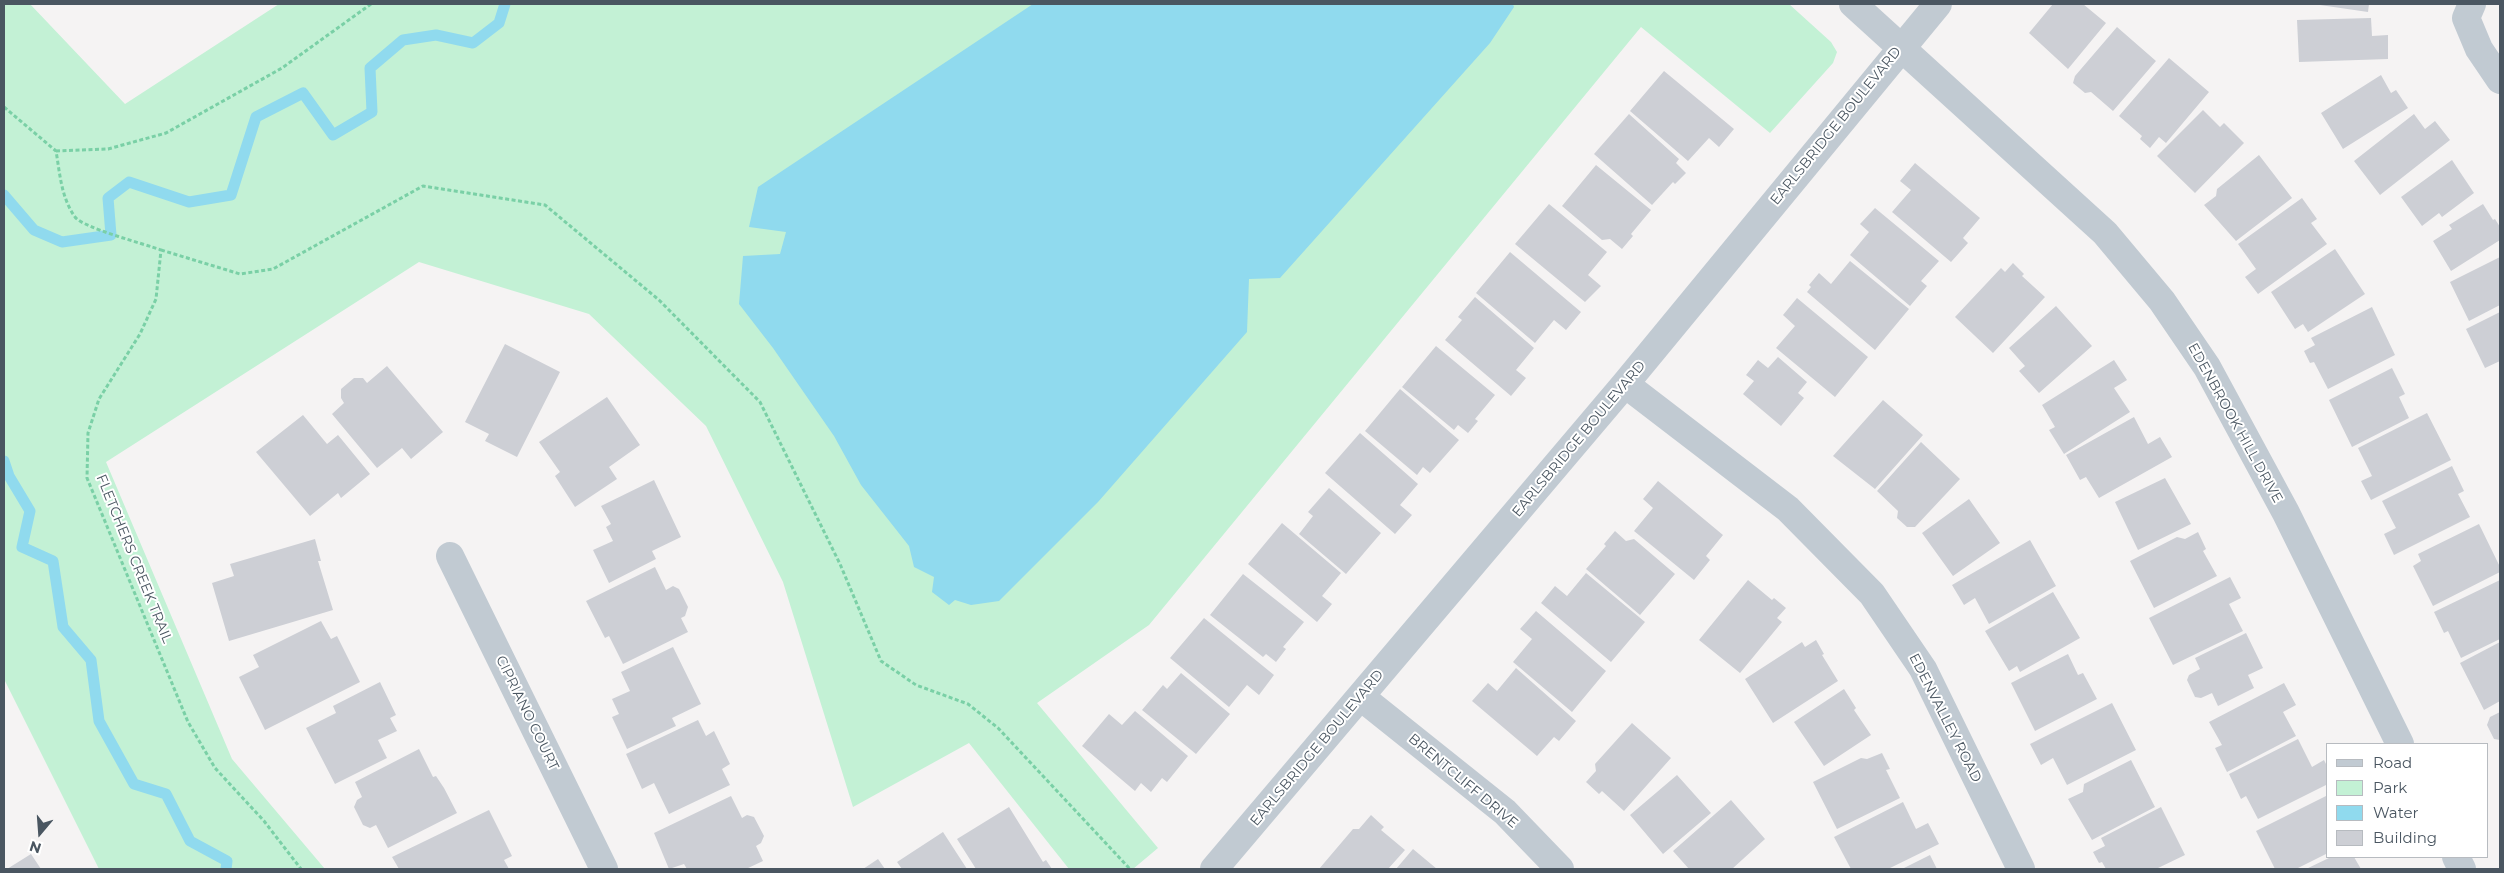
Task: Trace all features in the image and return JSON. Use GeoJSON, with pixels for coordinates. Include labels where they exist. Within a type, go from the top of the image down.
{"type":"FeatureCollection","features":[{"type":"Feature","properties":{"kind":"street","name":"EDENBROOK HILL DRIVE"},"geometry":{"type":"LineString","coordinates":[[1852,4],[2106,233],[2162,301],[2207,367],[2286,513],[2400,743]]}},
{"type":"Feature","properties":{"kind":"street","name":"EARLSBRIDGE BOULEVARD"},"geometry":{"type":"LineString","coordinates":[[1214,869],[1625,384],[1938,4]]}},
{"type":"Feature","properties":{"kind":"street"},"geometry":{"type":"LineString","coordinates":[[2472,4],[2466,18],[2479,49],[2500,80]]}},
{"type":"Feature","properties":{"kind":"street","name":"EDENVALLEY ROAD"},"geometry":{"type":"LineString","coordinates":[[1625,384],[1788,509],[1872,594],[1923,669],[2020,869]]}},
{"type":"Feature","properties":{"kind":"street","name":"CIPRIANO COURT"},"geometry":{"type":"LineString","coordinates":[[450,556],[604,869]]}},
{"type":"Feature","properties":{"kind":"street","name":"BRENTCLIFF DRIVE"},"geometry":{"type":"LineString","coordinates":[[1361,697],[1505,812],[1560,869]]}},
{"type":"Feature","properties":{"kind":"path"},"geometry":{"type":"LineString","coordinates":[[56,151],[108,149],[166,133],[282,68],[371,4]]}},
{"type":"Feature","properties":{"kind":"path"},"geometry":{"type":"LineString","coordinates":[[4,107],[56,151],[63,192],[76,218],[98,230],[123,236],[161,250],[240,274],[273,269],[423,186],[545,204],[659,300],[760,402],[840,564],[881,661],[916,685],[968,704],[998,728],[1130,869]]}},
{"type":"Feature","properties":{"kind":"path","name":"FLETCHERS CREEK TRAIL"},"geometry":{"type":"LineString","coordinates":[[161,250],[156,299],[140,334],[99,399],[88,433],[87,478],[188,722],[216,768],[264,821],[301,869]]}},
{"type":"Feature","properties":{"kind":"green space"},"geometry":{"type":"Polygon","coordinates":[[[4,4],[30,4],[125,104],[279,4],[1789,4],[1831,42],[1837,52],[1833,63],[1770,133],[1641,27],[1149,625],[1037,703],[1158,848],[1133,869],[1069,869],[969,743],[853,807],[783,582],[706,426],[589,314],[419,262],[106,462],[232,759],[325,869],[99,869],[4,679],[4,4]]]}},
{"type":"Feature","properties":{"kind":"water"},"geometry":{"type":"Polygon","coordinates":[[[1033,4],[1513,4],[1514,7],[1490,43],[1280,278],[1249,279],[1247,332],[1098,502],[999,601],[971,605],[955,600],[949,605],[932,592],[934,577],[914,567],[909,546],[861,485],[834,436],[773,348],[739,304],[743,256],[780,254],[786,232],[749,227],[758,187],[1033,4]]]}},
{"type":"Feature","properties":{"kind":"building"},"geometry":{"type":"Polygon","coordinates":[[[2053,4],[2083,4],[2106,23],[2068,69],[2029,33],[2053,4]]]}},
{"type":"Feature","properties":{"kind":"building"},"geometry":{"type":"Polygon","coordinates":[[[2313,4],[2369,4],[2368,12],[2313,4]]]}},
{"type":"Feature","properties":{"kind":"building"},"geometry":{"type":"Polygon","coordinates":[[[2371,18],[2372,36],[2388,35],[2388,59],[2299,62],[2297,20],[2371,18]]]}},
{"type":"Feature","properties":{"kind":"building"},"geometry":{"type":"Polygon","coordinates":[[[2117,27],[2156,61],[2113,111],[2091,92],[2085,93],[2073,83],[2075,76],[2117,27]]]}},
{"type":"Feature","properties":{"kind":"building"},"geometry":{"type":"Polygon","coordinates":[[[2169,58],[2209,92],[2166,143],[2159,137],[2150,148],[2140,139],[2142,136],[2119,116],[2169,58]]]}},
{"type":"Feature","properties":{"kind":"building"},"geometry":{"type":"Polygon","coordinates":[[[1664,71],[1734,129],[1719,147],[1709,138],[1688,161],[1630,111],[1664,71]]]}},
{"type":"Feature","properties":{"kind":"building"},"geometry":{"type":"Polygon","coordinates":[[[2381,75],[2391,93],[2396,90],[2408,108],[2343,149],[2321,113],[2381,75]]]}},
{"type":"Feature","properties":{"kind":"building"},"geometry":{"type":"Polygon","coordinates":[[[2203,110],[2220,127],[2224,123],[2244,143],[2195,193],[2157,156],[2203,110]]]}},
{"type":"Feature","properties":{"kind":"building"},"geometry":{"type":"Polygon","coordinates":[[[1629,114],[1679,159],[1676,163],[1686,173],[1675,184],[1673,182],[1652,205],[1594,154],[1629,114]]]}},
{"type":"Feature","properties":{"kind":"building"},"geometry":{"type":"Polygon","coordinates":[[[2414,114],[2425,129],[2435,121],[2450,140],[2380,195],[2354,161],[2414,114]]]}},
{"type":"Feature","properties":{"kind":"building"},"geometry":{"type":"Polygon","coordinates":[[[2259,155],[2292,198],[2236,241],[2204,205],[2216,196],[2217,189],[2259,155]]]}},
{"type":"Feature","properties":{"kind":"building"},"geometry":{"type":"Polygon","coordinates":[[[2452,160],[2474,193],[2442,217],[2439,213],[2422,226],[2401,197],[2452,160]]]}},
{"type":"Feature","properties":{"kind":"building"},"geometry":{"type":"Polygon","coordinates":[[[1915,163],[1980,218],[1963,238],[1968,243],[1951,262],[1892,212],[1911,190],[1900,181],[1915,163]]]}},
{"type":"Feature","properties":{"kind":"building"},"geometry":{"type":"Polygon","coordinates":[[[1596,165],[1651,210],[1631,234],[1633,236],[1622,249],[1610,239],[1602,240],[1562,206],[1596,165]]]}},
{"type":"Feature","properties":{"kind":"building"},"geometry":{"type":"Polygon","coordinates":[[[2302,198],[2317,219],[2311,223],[2327,244],[2258,294],[2245,277],[2256,269],[2238,244],[2302,198]]]}},
{"type":"Feature","properties":{"kind":"building"},"geometry":{"type":"Polygon","coordinates":[[[1549,204],[1607,252],[1588,275],[1601,286],[1585,302],[1515,244],[1549,204]]]}},
{"type":"Feature","properties":{"kind":"building"},"geometry":{"type":"Polygon","coordinates":[[[2483,204],[2500,227],[2500,240],[2451,271],[2433,241],[2452,229],[2449,225],[2483,204]]]}},
{"type":"Feature","properties":{"kind":"building"},"geometry":{"type":"Polygon","coordinates":[[[1875,208],[1939,261],[1921,281],[1927,286],[1910,306],[1850,255],[1869,232],[1860,224],[1875,208]]]}},
{"type":"Feature","properties":{"kind":"building"},"geometry":{"type":"Polygon","coordinates":[[[2335,249],[2365,294],[2308,332],[2303,324],[2295,329],[2271,292],[2335,249]]]}},
{"type":"Feature","properties":{"kind":"building"},"geometry":{"type":"Polygon","coordinates":[[[1510,252],[1581,312],[1566,330],[1554,320],[1535,343],[1476,293],[1510,252]]]}},
{"type":"Feature","properties":{"kind":"building"},"geometry":{"type":"Polygon","coordinates":[[[2500,257],[2500,305],[2469,321],[2450,282],[2500,257]]]}},
{"type":"Feature","properties":{"kind":"building"},"geometry":{"type":"Polygon","coordinates":[[[1850,261],[1909,309],[1875,350],[1807,292],[1811,287],[1809,285],[1819,273],[1831,284],[1850,261]]]}},
{"type":"Feature","properties":{"kind":"building"},"geometry":{"type":"Polygon","coordinates":[[[2013,263],[2024,274],[2022,276],[2045,297],[1993,353],[1955,317],[2001,268],[2005,272],[2013,263]]]}},
{"type":"Feature","properties":{"kind":"building"},"geometry":{"type":"Polygon","coordinates":[[[1475,297],[1534,348],[1516,370],[1526,378],[1511,396],[1445,340],[1462,320],[1458,317],[1475,297]]]}},
{"type":"Feature","properties":{"kind":"building"},"geometry":{"type":"Polygon","coordinates":[[[1797,298],[1868,357],[1835,397],[1776,348],[1795,326],[1783,315],[1797,298]]]}},
{"type":"Feature","properties":{"kind":"building"},"geometry":{"type":"Polygon","coordinates":[[[2056,306],[2092,346],[2039,393],[2019,371],[2025,366],[2009,348],[2056,306]]]}},
{"type":"Feature","properties":{"kind":"building"},"geometry":{"type":"Polygon","coordinates":[[[2372,307],[2395,355],[2328,389],[2314,362],[2310,363],[2304,351],[2315,345],[2311,338],[2372,307]]]}},
{"type":"Feature","properties":{"kind":"building"},"geometry":{"type":"Polygon","coordinates":[[[2500,312],[2500,361],[2485,368],[2466,329],[2500,312]]]}},
{"type":"Feature","properties":{"kind":"building"},"geometry":{"type":"Polygon","coordinates":[[[505,344],[560,372],[517,457],[485,441],[489,434],[465,422],[505,344]]]}},
{"type":"Feature","properties":{"kind":"building"},"geometry":{"type":"Polygon","coordinates":[[[1436,346],[1495,395],[1475,419],[1478,421],[1468,433],[1458,425],[1454,430],[1402,387],[1436,346]]]}},
{"type":"Feature","properties":{"kind":"building"},"geometry":{"type":"Polygon","coordinates":[[[1778,357],[1807,382],[1798,393],[1804,398],[1781,426],[1743,394],[1754,381],[1746,375],[1758,360],[1768,368],[1778,357]]]}},
{"type":"Feature","properties":{"kind":"building"},"geometry":{"type":"Polygon","coordinates":[[[2114,360],[2127,380],[2114,388],[2130,412],[2064,454],[2049,430],[2055,427],[2042,405],[2114,360]]]}},
{"type":"Feature","properties":{"kind":"building"},"geometry":{"type":"Polygon","coordinates":[[[387,366],[443,432],[411,459],[402,448],[377,468],[332,414],[344,403],[341,398],[341,389],[354,378],[363,378],[367,383],[387,366]]]}},
{"type":"Feature","properties":{"kind":"building"},"geometry":{"type":"Polygon","coordinates":[[[2392,368],[2405,394],[2399,397],[2409,418],[2352,447],[2329,400],[2392,368]]]}},
{"type":"Feature","properties":{"kind":"building"},"geometry":{"type":"Polygon","coordinates":[[[1400,389],[1459,440],[1430,473],[1423,467],[1417,475],[1365,431],[1400,389]]]}},
{"type":"Feature","properties":{"kind":"building"},"geometry":{"type":"Polygon","coordinates":[[[607,397],[640,445],[609,467],[617,479],[575,507],[555,476],[560,472],[539,442],[607,397]]]}},
{"type":"Feature","properties":{"kind":"building"},"geometry":{"type":"Polygon","coordinates":[[[1883,400],[1923,435],[1875,489],[1833,456],[1883,400]]]}},
{"type":"Feature","properties":{"kind":"building"},"geometry":{"type":"Polygon","coordinates":[[[2427,413],[2451,460],[2371,500],[2361,481],[2372,476],[2358,448],[2427,413]]]}},
{"type":"Feature","properties":{"kind":"building"},"geometry":{"type":"Polygon","coordinates":[[[303,415],[327,444],[338,435],[370,474],[341,498],[338,493],[310,516],[256,452],[303,415]]]}},
{"type":"Feature","properties":{"kind":"building"},"geometry":{"type":"Polygon","coordinates":[[[2134,417],[2148,444],[2160,437],[2172,457],[2099,498],[2086,477],[2080,480],[2066,455],[2134,417]]]}},
{"type":"Feature","properties":{"kind":"building"},"geometry":{"type":"Polygon","coordinates":[[[1360,433],[1418,484],[1400,505],[1412,515],[1395,534],[1325,473],[1360,433]]]}},
{"type":"Feature","properties":{"kind":"building"},"geometry":{"type":"Polygon","coordinates":[[[1921,442],[1960,479],[1915,527],[1907,527],[1897,518],[1898,511],[1877,491],[1921,442]]]}},
{"type":"Feature","properties":{"kind":"building"},"geometry":{"type":"Polygon","coordinates":[[[2452,466],[2464,491],[2458,494],[2470,517],[2394,555],[2384,534],[2396,528],[2382,501],[2452,466]]]}},
{"type":"Feature","properties":{"kind":"building"},"geometry":{"type":"Polygon","coordinates":[[[2165,478],[2191,524],[2138,550],[2115,502],[2165,478]]]}},
{"type":"Feature","properties":{"kind":"building"},"geometry":{"type":"Polygon","coordinates":[[[654,480],[681,537],[652,551],[656,559],[609,583],[593,550],[613,541],[606,527],[611,524],[601,506],[654,480]]]}},
{"type":"Feature","properties":{"kind":"building"},"geometry":{"type":"Polygon","coordinates":[[[1658,481],[1723,535],[1706,556],[1710,560],[1694,580],[1634,531],[1653,508],[1643,499],[1658,481]]]}},
{"type":"Feature","properties":{"kind":"building"},"geometry":{"type":"Polygon","coordinates":[[[1329,488],[1381,533],[1346,574],[1299,534],[1313,516],[1308,512],[1329,488]]]}},
{"type":"Feature","properties":{"kind":"building"},"geometry":{"type":"Polygon","coordinates":[[[1969,499],[2000,543],[1953,576],[1922,533],[1969,499]]]}},
{"type":"Feature","properties":{"kind":"building"},"geometry":{"type":"Polygon","coordinates":[[[1282,523],[1341,573],[1322,596],[1332,604],[1317,622],[1248,564],[1282,523]]]}},
{"type":"Feature","properties":{"kind":"building"},"geometry":{"type":"Polygon","coordinates":[[[2479,524],[2500,567],[2500,572],[2433,606],[2413,566],[2421,561],[2418,554],[2479,524]]]}},
{"type":"Feature","properties":{"kind":"building"},"geometry":{"type":"Polygon","coordinates":[[[1615,531],[1626,541],[1634,539],[1675,574],[1640,615],[1586,569],[1606,546],[1604,544],[1615,531]]]}},
{"type":"Feature","properties":{"kind":"building"},"geometry":{"type":"Polygon","coordinates":[[[2198,532],[2206,549],[2203,551],[2217,576],[2154,608],[2130,561],[2177,537],[2185,539],[2198,532]]]}},
{"type":"Feature","properties":{"kind":"building"},"geometry":{"type":"Polygon","coordinates":[[[315,539],[321,561],[318,561],[333,610],[229,641],[212,583],[234,576],[230,564],[315,539]]]}},
{"type":"Feature","properties":{"kind":"building"},"geometry":{"type":"Polygon","coordinates":[[[2030,540],[2056,586],[1989,624],[1975,598],[1964,605],[1952,585],[2030,540]]]}},
{"type":"Feature","properties":{"kind":"building"},"geometry":{"type":"Polygon","coordinates":[[[655,567],[666,590],[673,586],[679,589],[688,607],[685,616],[681,618],[688,632],[623,664],[609,636],[605,638],[586,601],[655,567]]]}},
{"type":"Feature","properties":{"kind":"building"},"geometry":{"type":"Polygon","coordinates":[[[1586,573],[1645,622],[1611,662],[1541,603],[1555,586],[1567,596],[1586,573]]]}},
{"type":"Feature","properties":{"kind":"building"},"geometry":{"type":"Polygon","coordinates":[[[1243,574],[1304,622],[1283,647],[1286,649],[1276,662],[1266,654],[1263,657],[1210,615],[1243,574]]]}},
{"type":"Feature","properties":{"kind":"building"},"geometry":{"type":"Polygon","coordinates":[[[2230,577],[2241,598],[2229,604],[2243,631],[2173,665],[2149,618],[2230,577]]]}},
{"type":"Feature","properties":{"kind":"building"},"geometry":{"type":"Polygon","coordinates":[[[1748,580],[1772,600],[1774,598],[1786,608],[1777,618],[1782,622],[1740,673],[1699,640],[1748,580]]]}},
{"type":"Feature","properties":{"kind":"building"},"geometry":{"type":"Polygon","coordinates":[[[2500,580],[2500,639],[2461,658],[2448,631],[2444,633],[2434,612],[2500,580]]]}},
{"type":"Feature","properties":{"kind":"building"},"geometry":{"type":"Polygon","coordinates":[[[2053,592],[2080,638],[2020,672],[2017,666],[2009,671],[1985,631],[2053,592]]]}},
{"type":"Feature","properties":{"kind":"building"},"geometry":{"type":"Polygon","coordinates":[[[1536,611],[1606,671],[1572,712],[1513,662],[1532,639],[1520,629],[1536,611]]]}},
{"type":"Feature","properties":{"kind":"building"},"geometry":{"type":"Polygon","coordinates":[[[1204,618],[1274,675],[1259,695],[1247,685],[1229,707],[1170,658],[1204,618]]]}},
{"type":"Feature","properties":{"kind":"building"},"geometry":{"type":"Polygon","coordinates":[[[321,621],[331,639],[337,636],[360,682],[265,730],[239,677],[259,667],[253,655],[321,621]]]}},
{"type":"Feature","properties":{"kind":"building"},"geometry":{"type":"Polygon","coordinates":[[[2246,633],[2263,668],[2248,675],[2254,688],[2218,706],[2212,693],[2201,698],[2195,697],[2187,680],[2189,675],[2200,669],[2195,658],[2246,633]]]}},
{"type":"Feature","properties":{"kind":"building"},"geometry":{"type":"Polygon","coordinates":[[[1816,640],[1824,654],[1822,655],[1838,681],[1773,723],[1745,679],[1802,642],[1805,647],[1816,640]]]}},
{"type":"Feature","properties":{"kind":"building"},"geometry":{"type":"Polygon","coordinates":[[[2500,642],[2500,701],[2484,710],[2460,663],[2500,642]]]}},
{"type":"Feature","properties":{"kind":"building"},"geometry":{"type":"Polygon","coordinates":[[[673,647],[701,704],[672,718],[676,726],[627,749],[612,717],[619,714],[612,699],[630,691],[621,672],[673,647]]]}},
{"type":"Feature","properties":{"kind":"building"},"geometry":{"type":"Polygon","coordinates":[[[2068,654],[2078,675],[2083,673],[2097,699],[2035,731],[2011,683],[2068,654]]]}},
{"type":"Feature","properties":{"kind":"building"},"geometry":{"type":"Polygon","coordinates":[[[1516,668],[1576,721],[1559,741],[1554,737],[1537,756],[1472,701],[1488,683],[1497,691],[1516,668]]]}},
{"type":"Feature","properties":{"kind":"building"},"geometry":{"type":"Polygon","coordinates":[[[1181,673],[1230,714],[1196,754],[1142,710],[1163,685],[1167,689],[1181,673]]]}},
{"type":"Feature","properties":{"kind":"building"},"geometry":{"type":"Polygon","coordinates":[[[380,682],[396,715],[390,718],[397,731],[378,740],[387,758],[335,784],[306,728],[336,713],[333,706],[380,682]]]}},
{"type":"Feature","properties":{"kind":"building"},"geometry":{"type":"Polygon","coordinates":[[[2284,683],[2296,705],[2283,712],[2296,736],[2227,772],[2215,748],[2222,745],[2209,722],[2284,683]]]}},
{"type":"Feature","properties":{"kind":"building"},"geometry":{"type":"Polygon","coordinates":[[[1844,689],[1856,708],[1854,710],[1871,735],[1824,766],[1794,722],[1844,689]]]}},
{"type":"Feature","properties":{"kind":"building"},"geometry":{"type":"Polygon","coordinates":[[[2112,703],[2136,750],[2067,785],[2053,758],[2041,765],[2030,744],[2112,703]]]}},
{"type":"Feature","properties":{"kind":"building"},"geometry":{"type":"Polygon","coordinates":[[[1135,711],[1188,756],[1167,782],[1162,778],[1151,792],[1141,783],[1135,791],[1082,746],[1109,714],[1122,725],[1135,711]]]}},
{"type":"Feature","properties":{"kind":"building"},"geometry":{"type":"Polygon","coordinates":[[[2500,712],[2500,740],[2494,739],[2487,725],[2490,717],[2500,712]]]}},
{"type":"Feature","properties":{"kind":"building"},"geometry":{"type":"Polygon","coordinates":[[[698,720],[706,736],[714,731],[730,764],[722,769],[730,785],[669,814],[654,783],[642,789],[626,754],[698,720]]]}},
{"type":"Feature","properties":{"kind":"building"},"geometry":{"type":"Polygon","coordinates":[[[1632,723],[1671,758],[1624,811],[1602,791],[1599,794],[1586,782],[1596,771],[1595,764],[1632,723]]]}},
{"type":"Feature","properties":{"kind":"building"},"geometry":{"type":"Polygon","coordinates":[[[2298,739],[2312,767],[2324,760],[2326,764],[2326,785],[2258,819],[2246,796],[2241,799],[2229,774],[2298,739]]]}},
{"type":"Feature","properties":{"kind":"building"},"geometry":{"type":"Polygon","coordinates":[[[419,749],[433,777],[436,776],[444,788],[457,813],[388,848],[376,825],[370,828],[363,825],[354,807],[357,800],[362,797],[355,782],[419,749]]]}},
{"type":"Feature","properties":{"kind":"building"},"geometry":{"type":"Polygon","coordinates":[[[1882,753],[1890,769],[1886,770],[1900,798],[1837,829],[1813,782],[1861,758],[1867,759],[1882,753]]]}},
{"type":"Feature","properties":{"kind":"building"},"geometry":{"type":"Polygon","coordinates":[[[2131,760],[2155,807],[2092,840],[2068,799],[2083,792],[2084,784],[2131,760]]]}},
{"type":"Feature","properties":{"kind":"building"},"geometry":{"type":"Polygon","coordinates":[[[1677,775],[1711,813],[1663,854],[1630,815],[1677,775]]]}},
{"type":"Feature","properties":{"kind":"building"},"geometry":{"type":"Polygon","coordinates":[[[731,796],[742,818],[747,815],[754,817],[764,836],[761,843],[756,846],[763,861],[746,869],[687,869],[684,864],[669,869],[654,833],[731,796]]]}},
{"type":"Feature","properties":{"kind":"building"},"geometry":{"type":"Polygon","coordinates":[[[2326,796],[2326,854],[2296,869],[2275,869],[2256,831],[2326,796]]]}},
{"type":"Feature","properties":{"kind":"building"},"geometry":{"type":"Polygon","coordinates":[[[1731,800],[1765,839],[1732,869],[1689,869],[1673,851],[1731,800]]]}},
{"type":"Feature","properties":{"kind":"building"},"geometry":{"type":"Polygon","coordinates":[[[1903,802],[1916,829],[1928,823],[1939,844],[1888,869],[1851,869],[1834,837],[1903,802]]]}},
{"type":"Feature","properties":{"kind":"building"},"geometry":{"type":"Polygon","coordinates":[[[1009,807],[1043,862],[1046,860],[1052,869],[976,869],[957,839],[1009,807]]]}},
{"type":"Feature","properties":{"kind":"building"},"geometry":{"type":"Polygon","coordinates":[[[2161,807],[2185,855],[2156,869],[2106,869],[2102,862],[2099,863],[2093,852],[2105,846],[2101,838],[2161,807]]]}},
{"type":"Feature","properties":{"kind":"building"},"geometry":{"type":"Polygon","coordinates":[[[489,810],[512,856],[504,860],[509,869],[399,869],[392,857],[489,810]]]}},
{"type":"Feature","properties":{"kind":"building"},"geometry":{"type":"Polygon","coordinates":[[[1371,815],[1384,827],[1381,830],[1405,850],[1388,869],[1319,869],[1353,829],[1359,829],[1371,815]]]}},
{"type":"Feature","properties":{"kind":"building"},"geometry":{"type":"Polygon","coordinates":[[[943,832],[967,869],[902,869],[897,862],[943,832]]]}},
{"type":"Feature","properties":{"kind":"building"},"geometry":{"type":"Polygon","coordinates":[[[1413,849],[1437,869],[1396,869],[1413,849]]]}},
{"type":"Feature","properties":{"kind":"building"},"geometry":{"type":"Polygon","coordinates":[[[31,854],[41,869],[7,869],[31,854]]]}},
{"type":"Feature","properties":{"kind":"building"},"geometry":{"type":"Polygon","coordinates":[[[1930,855],[1937,869],[1902,869],[1930,855]]]}},
{"type":"Feature","properties":{"kind":"building"},"geometry":{"type":"Polygon","coordinates":[[[2329,858],[2355,858],[2361,869],[2306,869],[2329,858]]]}},
{"type":"Feature","properties":{"kind":"building"},"geometry":{"type":"Polygon","coordinates":[[[878,859],[885,869],[863,869],[878,859]]]}},
{"type":"Feature","properties":{"kind":"waterway"},"geometry":{"type":"LineString","coordinates":[[4,195],[34,230],[62,242],[111,235],[108,198],[129,182],[189,202],[231,195],[256,117],[303,93],[333,135],[372,112],[370,68],[403,40],[436,35],[473,43],[499,23],[505,4]]}},
{"type":"Feature","properties":{"kind":"waterway"},"geometry":{"type":"LineString","coordinates":[[4,461],[9,476],[30,511],[22,547],[53,561],[63,627],[91,660],[99,721],[134,784],[166,794],[190,841],[227,861],[226,869]]}}]}
